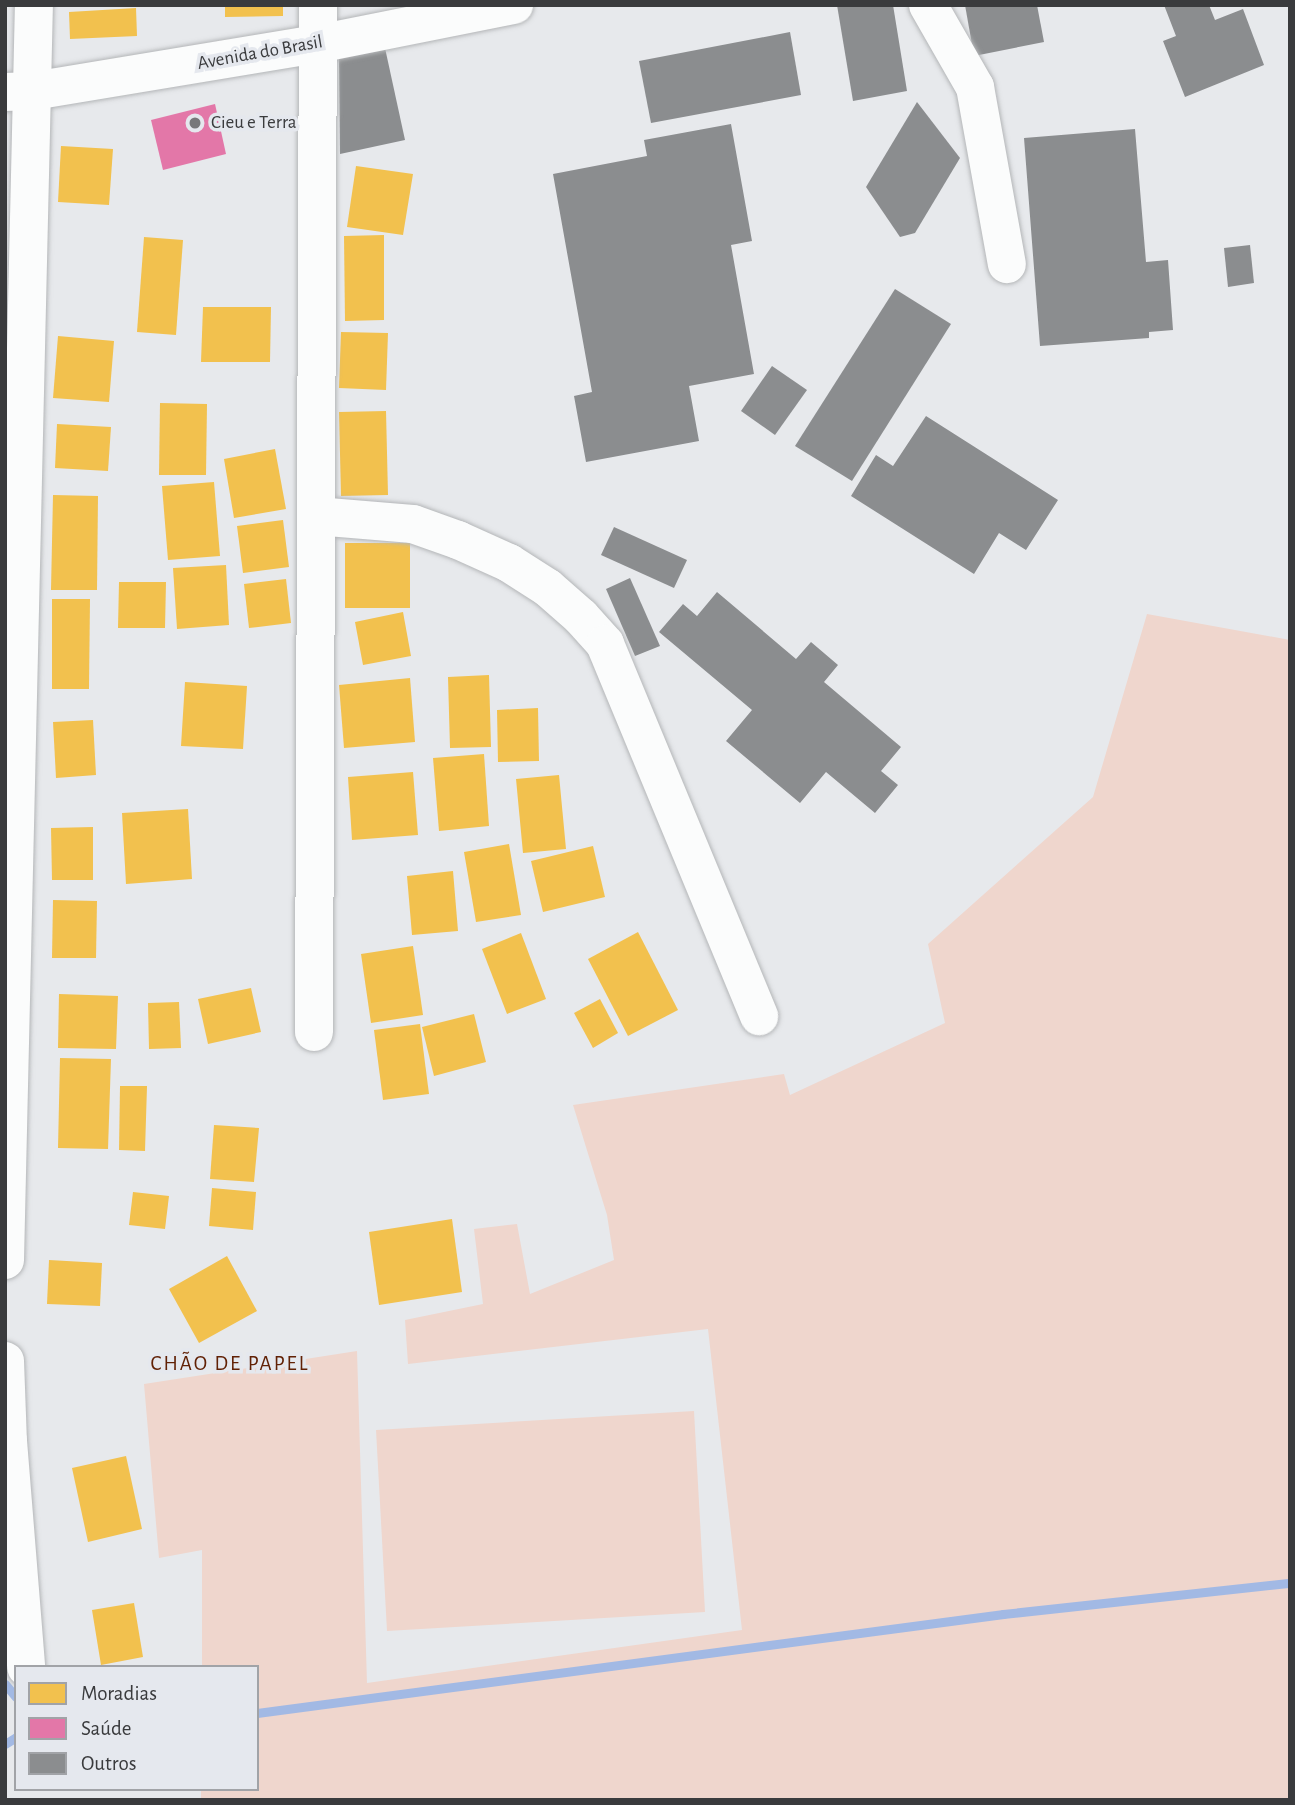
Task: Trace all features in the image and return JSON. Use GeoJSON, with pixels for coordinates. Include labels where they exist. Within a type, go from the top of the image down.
{"type":"FeatureCollection","features":[{"type":"Feature","properties":{"kind":"street"},"geometry":{"type":"LineString","coordinates":[[5,1260],[19,92],[34,5]]}},
{"type":"Feature","properties":{"kind":"street"},"geometry":{"type":"LineString","coordinates":[[314,1032],[318,5]]}},
{"type":"Feature","properties":{"kind":"street","name":"Avenida do Brasil"},"geometry":{"type":"LineString","coordinates":[[19,92],[317,44],[514,5]]}},
{"type":"Feature","properties":{"kind":"street"},"geometry":{"type":"LineString","coordinates":[[928,5],[975,87],[1007,264]]}},
{"type":"Feature","properties":{"kind":"street"},"geometry":{"type":"LineString","coordinates":[[317,516],[413,524],[458,540],[509,564],[548,588],[581,617],[605,644],[759,1016]]}},
{"type":"Feature","properties":{"kind":"street"},"geometry":{"type":"LineString","coordinates":[[5,1361],[8,1441],[26,1665]]}},
{"type":"Feature","properties":{"kind":"shaded area"},"geometry":{"type":"Polygon","coordinates":[[[1147,614],[1290,640],[1290,1800],[201,1800],[201,1791],[259,1791],[259,1665],[202,1665],[202,1550],[159,1558],[144,1384],[357,1351],[367,1683],[742,1630],[708,1329],[408,1364],[405,1320],[483,1304],[474,1229],[517,1224],[530,1294],[614,1260],[607,1215],[573,1105],[784,1074],[790,1095],[945,1023],[928,944],[1093,797],[1147,614]]]}},
{"type":"Feature","properties":{"kind":"shaded area"},"geometry":{"type":"Polygon","coordinates":[[[694,1411],[705,1612],[387,1631],[376,1430],[694,1411]]]}},
{"type":"Feature","properties":{"kind":"building: Moradias"},"geometry":{"type":"Polygon","coordinates":[[[225,5],[283,5],[283,16],[225,17],[225,5]]]}},
{"type":"Feature","properties":{"kind":"building: Moradias"},"geometry":{"type":"Polygon","coordinates":[[[136,8],[137,36],[70,39],[69,12],[136,8]]]}},
{"type":"Feature","properties":{"kind":"building: Moradias"},"geometry":{"type":"Polygon","coordinates":[[[61,146],[113,149],[109,205],[58,202],[61,146]]]}},
{"type":"Feature","properties":{"kind":"building: Moradias"},"geometry":{"type":"Polygon","coordinates":[[[356,166],[413,174],[403,235],[347,227],[356,166]]]}},
{"type":"Feature","properties":{"kind":"building: Moradias"},"geometry":{"type":"Polygon","coordinates":[[[384,235],[384,320],[345,321],[344,236],[384,235]]]}},
{"type":"Feature","properties":{"kind":"building: Moradias"},"geometry":{"type":"Polygon","coordinates":[[[144,237],[183,240],[176,335],[137,332],[144,237]]]}},
{"type":"Feature","properties":{"kind":"building: Moradias"},"geometry":{"type":"Polygon","coordinates":[[[203,307],[271,307],[270,362],[201,362],[203,307]]]}},
{"type":"Feature","properties":{"kind":"building: Moradias"},"geometry":{"type":"Polygon","coordinates":[[[341,332],[388,333],[386,390],[339,388],[341,332]]]}},
{"type":"Feature","properties":{"kind":"building: Moradias"},"geometry":{"type":"Polygon","coordinates":[[[58,336],[114,341],[109,402],[53,398],[58,336]]]}},
{"type":"Feature","properties":{"kind":"building: Moradias"},"geometry":{"type":"Polygon","coordinates":[[[160,403],[207,404],[206,475],[159,475],[160,403]]]}},
{"type":"Feature","properties":{"kind":"building: Moradias"},"geometry":{"type":"Polygon","coordinates":[[[386,411],[388,495],[341,496],[339,412],[386,411]]]}},
{"type":"Feature","properties":{"kind":"building: Moradias"},"geometry":{"type":"Polygon","coordinates":[[[57,424],[111,427],[108,471],[55,468],[57,424]]]}},
{"type":"Feature","properties":{"kind":"building: Moradias"},"geometry":{"type":"Polygon","coordinates":[[[275,449],[286,509],[234,518],[224,459],[275,449]]]}},
{"type":"Feature","properties":{"kind":"building: Moradias"},"geometry":{"type":"Polygon","coordinates":[[[214,482],[220,556],[168,560],[162,486],[214,482]]]}},
{"type":"Feature","properties":{"kind":"building: Moradias"},"geometry":{"type":"Polygon","coordinates":[[[53,495],[98,496],[97,590],[51,590],[53,495]]]}},
{"type":"Feature","properties":{"kind":"building: Moradias"},"geometry":{"type":"Polygon","coordinates":[[[283,520],[289,567],[243,573],[237,526],[283,520]]]}},
{"type":"Feature","properties":{"kind":"building: Moradias"},"geometry":{"type":"Polygon","coordinates":[[[345,543],[410,543],[410,608],[345,608],[345,543]]]}},
{"type":"Feature","properties":{"kind":"building: Moradias"},"geometry":{"type":"Polygon","coordinates":[[[226,565],[229,625],[177,629],[173,568],[226,565]]]}},
{"type":"Feature","properties":{"kind":"building: Moradias"},"geometry":{"type":"Polygon","coordinates":[[[286,579],[291,623],[249,628],[244,584],[286,579]]]}},
{"type":"Feature","properties":{"kind":"building: Moradias"},"geometry":{"type":"Polygon","coordinates":[[[119,582],[166,582],[165,628],[118,628],[119,582]]]}},
{"type":"Feature","properties":{"kind":"building: Moradias"},"geometry":{"type":"Polygon","coordinates":[[[52,599],[90,599],[89,689],[52,689],[52,599]]]}},
{"type":"Feature","properties":{"kind":"building: Moradias"},"geometry":{"type":"Polygon","coordinates":[[[403,612],[411,656],[363,665],[355,622],[403,612]]]}},
{"type":"Feature","properties":{"kind":"building: Moradias"},"geometry":{"type":"Polygon","coordinates":[[[489,675],[491,747],[450,748],[448,677],[489,675]]]}},
{"type":"Feature","properties":{"kind":"building: Moradias"},"geometry":{"type":"Polygon","coordinates":[[[410,678],[415,742],[344,748],[339,685],[410,678]]]}},
{"type":"Feature","properties":{"kind":"building: Moradias"},"geometry":{"type":"Polygon","coordinates":[[[185,682],[247,686],[243,749],[181,746],[185,682]]]}},
{"type":"Feature","properties":{"kind":"building: Moradias"},"geometry":{"type":"Polygon","coordinates":[[[538,708],[539,761],[498,762],[497,710],[538,708]]]}},
{"type":"Feature","properties":{"kind":"building: Moradias"},"geometry":{"type":"Polygon","coordinates":[[[93,720],[96,775],[56,778],[53,722],[93,720]]]}},
{"type":"Feature","properties":{"kind":"building: Moradias"},"geometry":{"type":"Polygon","coordinates":[[[484,754],[489,826],[439,831],[433,758],[484,754]]]}},
{"type":"Feature","properties":{"kind":"building: Moradias"},"geometry":{"type":"Polygon","coordinates":[[[413,772],[418,835],[352,840],[348,777],[413,772]]]}},
{"type":"Feature","properties":{"kind":"building: Moradias"},"geometry":{"type":"Polygon","coordinates":[[[559,775],[566,849],[523,853],[516,779],[559,775]]]}},
{"type":"Feature","properties":{"kind":"building: Moradias"},"geometry":{"type":"Polygon","coordinates":[[[188,809],[192,879],[126,884],[122,813],[188,809]]]}},
{"type":"Feature","properties":{"kind":"building: Moradias"},"geometry":{"type":"Polygon","coordinates":[[[93,827],[93,880],[52,880],[51,828],[93,827]]]}},
{"type":"Feature","properties":{"kind":"building: Moradias"},"geometry":{"type":"Polygon","coordinates":[[[509,844],[521,915],[476,922],[464,852],[509,844]]]}},
{"type":"Feature","properties":{"kind":"building: Moradias"},"geometry":{"type":"Polygon","coordinates":[[[593,846],[605,897],[543,912],[531,861],[593,846]]]}},
{"type":"Feature","properties":{"kind":"building: Moradias"},"geometry":{"type":"Polygon","coordinates":[[[453,871],[458,931],[412,935],[407,876],[453,871]]]}},
{"type":"Feature","properties":{"kind":"building: Moradias"},"geometry":{"type":"Polygon","coordinates":[[[53,900],[97,901],[96,958],[52,958],[53,900]]]}},
{"type":"Feature","properties":{"kind":"building: Moradias"},"geometry":{"type":"Polygon","coordinates":[[[638,932],[678,1010],[628,1036],[588,959],[638,932]]]}},
{"type":"Feature","properties":{"kind":"building: Moradias"},"geometry":{"type":"Polygon","coordinates":[[[521,933],[546,999],[507,1014],[482,949],[521,933]]]}},
{"type":"Feature","properties":{"kind":"building: Moradias"},"geometry":{"type":"Polygon","coordinates":[[[413,946],[423,1015],[371,1023],[361,954],[413,946]]]}},
{"type":"Feature","properties":{"kind":"building: Moradias"},"geometry":{"type":"Polygon","coordinates":[[[251,988],[261,1032],[208,1044],[198,999],[251,988]]]}},
{"type":"Feature","properties":{"kind":"building: Moradias"},"geometry":{"type":"Polygon","coordinates":[[[59,994],[118,996],[116,1049],[58,1048],[59,994]]]}},
{"type":"Feature","properties":{"kind":"building: Moradias"},"geometry":{"type":"Polygon","coordinates":[[[600,999],[618,1033],[593,1048],[574,1013],[600,999]]]}},
{"type":"Feature","properties":{"kind":"building: Moradias"},"geometry":{"type":"Polygon","coordinates":[[[179,1002],[181,1048],[149,1049],[148,1003],[179,1002]]]}},
{"type":"Feature","properties":{"kind":"building: Moradias"},"geometry":{"type":"Polygon","coordinates":[[[474,1014],[486,1062],[434,1076],[422,1027],[474,1014]]]}},
{"type":"Feature","properties":{"kind":"building: Moradias"},"geometry":{"type":"Polygon","coordinates":[[[420,1024],[429,1094],[383,1100],[374,1030],[420,1024]]]}},
{"type":"Feature","properties":{"kind":"building: Moradias"},"geometry":{"type":"Polygon","coordinates":[[[60,1058],[111,1059],[108,1149],[58,1148],[60,1058]]]}},
{"type":"Feature","properties":{"kind":"building: Moradias"},"geometry":{"type":"Polygon","coordinates":[[[120,1086],[147,1086],[145,1151],[119,1150],[120,1086]]]}},
{"type":"Feature","properties":{"kind":"building: Moradias"},"geometry":{"type":"Polygon","coordinates":[[[214,1125],[259,1128],[254,1182],[210,1179],[214,1125]]]}},
{"type":"Feature","properties":{"kind":"building: Moradias"},"geometry":{"type":"Polygon","coordinates":[[[212,1188],[256,1192],[253,1230],[209,1226],[212,1188]]]}},
{"type":"Feature","properties":{"kind":"building: Moradias"},"geometry":{"type":"Polygon","coordinates":[[[133,1192],[169,1196],[165,1229],[129,1225],[133,1192]]]}},
{"type":"Feature","properties":{"kind":"building: Moradias"},"geometry":{"type":"Polygon","coordinates":[[[452,1219],[462,1292],[379,1305],[369,1232],[452,1219]]]}},
{"type":"Feature","properties":{"kind":"building: Moradias"},"geometry":{"type":"Polygon","coordinates":[[[227,1256],[257,1311],[199,1343],[169,1289],[227,1256]]]}},
{"type":"Feature","properties":{"kind":"building: Moradias"},"geometry":{"type":"Polygon","coordinates":[[[49,1260],[102,1263],[100,1306],[47,1304],[49,1260]]]}},
{"type":"Feature","properties":{"kind":"building: Moradias"},"geometry":{"type":"Polygon","coordinates":[[[126,1456],[142,1529],[88,1542],[72,1468],[126,1456]]]}},
{"type":"Feature","properties":{"kind":"building: Moradias"},"geometry":{"type":"Polygon","coordinates":[[[134,1603],[143,1657],[101,1665],[92,1610],[134,1603]]]}},
{"type":"Feature","properties":{"kind":"building: Saúde"},"geometry":{"type":"Polygon","coordinates":[[[215,104],[226,154],[163,170],[151,120],[215,104]]]}},
{"type":"Feature","properties":{"kind":"building: Outros"},"geometry":{"type":"Polygon","coordinates":[[[837,5],[893,5],[907,91],[853,101],[837,5]]]}},
{"type":"Feature","properties":{"kind":"building: Outros"},"geometry":{"type":"Polygon","coordinates":[[[965,5],[1037,5],[1044,42],[974,56],[965,5]]]}},
{"type":"Feature","properties":{"kind":"building: Outros"},"geometry":{"type":"Polygon","coordinates":[[[1164,5],[1209,5],[1215,20],[1243,9],[1264,65],[1185,97],[1163,41],[1176,36],[1164,5]]]}},
{"type":"Feature","properties":{"kind":"building: Outros"},"geometry":{"type":"Polygon","coordinates":[[[790,32],[801,95],[651,123],[639,61],[790,32]]]}},
{"type":"Feature","properties":{"kind":"building: Outros"},"geometry":{"type":"Polygon","coordinates":[[[385,48],[405,140],[340,154],[339,58],[385,48]]]}},
{"type":"Feature","properties":{"kind":"building: Outros"},"geometry":{"type":"Polygon","coordinates":[[[917,102],[960,158],[915,233],[900,237],[866,187],[917,102]]]}},
{"type":"Feature","properties":{"kind":"building: Outros"},"geometry":{"type":"Polygon","coordinates":[[[731,124],[752,241],[731,245],[754,374],[689,386],[699,441],[586,462],[574,396],[592,392],[553,174],[647,156],[644,140],[731,124]]]}},
{"type":"Feature","properties":{"kind":"building: Outros"},"geometry":{"type":"Polygon","coordinates":[[[1135,129],[1146,262],[1168,260],[1173,330],[1149,332],[1149,338],[1040,346],[1024,138],[1135,129]]]}},
{"type":"Feature","properties":{"kind":"building: Outros"},"geometry":{"type":"Polygon","coordinates":[[[1250,245],[1254,283],[1228,287],[1224,248],[1250,245]]]}},
{"type":"Feature","properties":{"kind":"building: Outros"},"geometry":{"type":"Polygon","coordinates":[[[895,289],[951,324],[852,481],[795,446],[895,289]]]}},
{"type":"Feature","properties":{"kind":"building: Outros"},"geometry":{"type":"Polygon","coordinates":[[[772,366],[807,390],[775,435],[741,411],[772,366]]]}},
{"type":"Feature","properties":{"kind":"building: Outros"},"geometry":{"type":"Polygon","coordinates":[[[926,416],[1058,500],[1026,550],[999,533],[974,574],[851,496],[876,455],[893,466],[926,416]]]}},
{"type":"Feature","properties":{"kind":"building: Outros"},"geometry":{"type":"Polygon","coordinates":[[[614,527],[687,560],[674,588],[601,555],[614,527]]]}},
{"type":"Feature","properties":{"kind":"building: Outros"},"geometry":{"type":"Polygon","coordinates":[[[630,578],[660,646],[635,656],[606,589],[630,578]]]}},
{"type":"Feature","properties":{"kind":"building: Outros"},"geometry":{"type":"Polygon","coordinates":[[[717,592],[796,659],[811,642],[838,665],[824,682],[901,747],[881,771],[898,785],[875,813],[826,772],[800,803],[726,741],[752,710],[659,632],[683,604],[697,616],[717,592]]]}},
{"type":"Feature","properties":{"kind":"waterway"},"geometry":{"type":"LineString","coordinates":[[259,1713],[1003,1614],[1290,1583]]}},
{"type":"Feature","properties":{"kind":"waterway"},"geometry":{"type":"LineString","coordinates":[[5,1684],[14,1695]]}},
{"type":"Feature","properties":{"kind":"waterway"},"geometry":{"type":"LineString","coordinates":[[5,1744],[14,1738]]}},
{"type":"Feature","properties":{"kind":"place","name":"Cieu e Terra"},"geometry":{"type":"Point","coordinates":[195,123]}},
{"type":"Feature","properties":{"kind":"district","name":"CHÃO DE PAPEL"},"geometry":{"type":"Point","coordinates":[230,1364]}}]}
